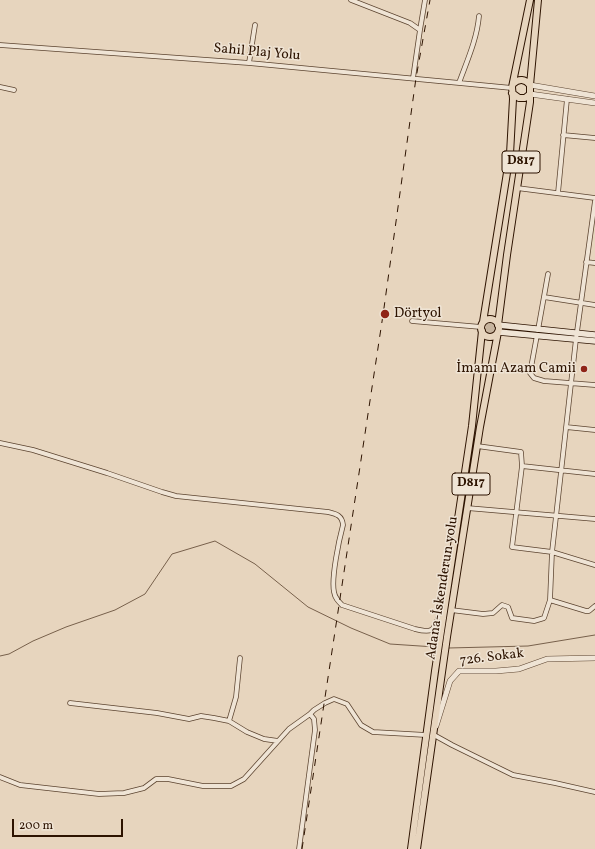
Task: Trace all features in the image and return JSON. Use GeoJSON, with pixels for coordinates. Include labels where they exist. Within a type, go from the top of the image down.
{"type":"FeatureCollection","features":[{"type":"Feature","properties":{"kind":"highway","name":"D817"},"geometry":{"type":"LineString","coordinates":[[411,849],[434,671],[472,426],[482,327],[510,154],[513,88],[530,0]]}},
{"type":"Feature","properties":{"kind":"highway","name":"D817"},"geometry":{"type":"LineString","coordinates":[[498,325],[530,102],[530,85],[538,0]]}},
{"type":"Feature","properties":{"kind":"highway"},"geometry":{"type":"LineString","coordinates":[[530,85],[528,82],[519,80],[513,88],[519,98],[525,98],[530,94]]}},
{"type":"Feature","properties":{"kind":"highway"},"geometry":{"type":"LineString","coordinates":[[488,319],[496,321],[498,325],[498,332],[494,336],[488,336],[482,327],[488,319]]}},
{"type":"Feature","properties":{"kind":"highway","name":"Adana-İskenderun yolu"},"geometry":{"type":"LineString","coordinates":[[417,849],[451,610],[477,446],[498,332]]}},
{"type":"Feature","properties":{"kind":"highway"},"geometry":{"type":"LineString","coordinates":[[426,735],[434,734]]}},
{"type":"Feature","properties":{"kind":"main road"},"geometry":{"type":"LineString","coordinates":[[498,325],[537,332],[577,336],[595,335]]}},
{"type":"Feature","properties":{"kind":"main road"},"geometry":{"type":"LineString","coordinates":[[498,332],[537,332]]}},
{"type":"Feature","properties":{"kind":"main road"},"geometry":{"type":"LineString","coordinates":[[577,336],[595,341]]}},
{"type":"Feature","properties":{"kind":"street"},"geometry":{"type":"LineString","coordinates":[[351,0],[410,23],[420,30]]}},
{"type":"Feature","properties":{"kind":"street"},"geometry":{"type":"LineString","coordinates":[[414,78],[425,0]]}},
{"type":"Feature","properties":{"kind":"street"},"geometry":{"type":"LineString","coordinates":[[459,83],[470,54],[479,16]]}},
{"type":"Feature","properties":{"kind":"street"},"geometry":{"type":"LineString","coordinates":[[249,63],[255,25]]}},
{"type":"Feature","properties":{"kind":"street","name":"Sahil Plaj Yolu"},"geometry":{"type":"LineString","coordinates":[[0,45],[249,63],[513,88]]}},
{"type":"Feature","properties":{"kind":"street"},"geometry":{"type":"LineString","coordinates":[[530,85],[595,96]]}},
{"type":"Feature","properties":{"kind":"street"},"geometry":{"type":"LineString","coordinates":[[0,87],[14,90]]}},
{"type":"Feature","properties":{"kind":"street"},"geometry":{"type":"LineString","coordinates":[[530,94],[595,103]]}},
{"type":"Feature","properties":{"kind":"street"},"geometry":{"type":"LineString","coordinates":[[558,193],[567,99]]}},
{"type":"Feature","properties":{"kind":"street"},"geometry":{"type":"LineString","coordinates":[[563,135],[595,138]]}},
{"type":"Feature","properties":{"kind":"street"},"geometry":{"type":"LineString","coordinates":[[517,188],[595,198]]}},
{"type":"Feature","properties":{"kind":"street"},"geometry":{"type":"LineString","coordinates":[[451,610],[493,614],[502,606],[508,607],[512,618],[534,621],[544,618],[550,600],[552,552],[561,470],[586,262],[595,201]]}},
{"type":"Feature","properties":{"kind":"street"},"geometry":{"type":"LineString","coordinates":[[586,262],[595,263]]}},
{"type":"Feature","properties":{"kind":"street"},"geometry":{"type":"LineString","coordinates":[[548,274],[530,373],[534,378],[544,381],[595,385]]}},
{"type":"Feature","properties":{"kind":"street"},"geometry":{"type":"LineString","coordinates":[[544,297],[595,304]]}},
{"type":"Feature","properties":{"kind":"street"},"geometry":{"type":"LineString","coordinates":[[412,321],[482,327]]}},
{"type":"Feature","properties":{"kind":"street"},"geometry":{"type":"LineString","coordinates":[[566,427],[595,430]]}},
{"type":"Feature","properties":{"kind":"street"},"geometry":{"type":"LineString","coordinates":[[0,443],[33,450],[176,496],[328,512],[338,515],[342,520],[343,525],[334,578],[334,593],[336,600],[342,605],[415,629],[426,631],[431,630],[434,627],[440,608],[445,599]]}},
{"type":"Feature","properties":{"kind":"street"},"geometry":{"type":"LineString","coordinates":[[477,446],[521,452],[522,466],[512,547],[552,552],[595,565]]}},
{"type":"Feature","properties":{"kind":"street"},"geometry":{"type":"LineString","coordinates":[[522,466],[595,474]]}},
{"type":"Feature","properties":{"kind":"street"},"geometry":{"type":"LineString","coordinates":[[467,508],[595,519]]}},
{"type":"Feature","properties":{"kind":"street"},"geometry":{"type":"LineString","coordinates":[[550,600],[586,611],[595,606]]}},
{"type":"Feature","properties":{"kind":"street"},"geometry":{"type":"LineString","coordinates":[[229,721],[236,697],[240,658]]}},
{"type":"Feature","properties":{"kind":"street","name":"726. Sokak"},"geometry":{"type":"LineString","coordinates":[[434,734],[450,681],[459,671],[496,671],[519,669],[547,659],[595,658]]}},
{"type":"Feature","properties":{"kind":"street"},"geometry":{"type":"LineString","coordinates":[[0,777],[20,785],[100,794],[124,793],[144,788],[156,779],[168,779],[203,786],[232,786],[244,780],[289,728],[324,703],[334,699],[346,704],[361,725],[373,732],[426,735]]}},
{"type":"Feature","properties":{"kind":"street"},"geometry":{"type":"LineString","coordinates":[[70,703],[157,713],[189,719],[201,716],[229,721],[246,732],[264,740],[278,741]]}},
{"type":"Feature","properties":{"kind":"street"},"geometry":{"type":"LineString","coordinates":[[299,849],[315,730],[314,719],[310,714]]}},
{"type":"Feature","properties":{"kind":"street"},"geometry":{"type":"LineString","coordinates":[[434,734],[452,745],[513,775],[555,782],[595,792]]}},
{"type":"Feature","properties":{"kind":"shaded area"},"geometry":{"type":"Polygon","coordinates":[[[489,323],[493,323],[495,324],[495,332],[489,333],[486,330],[486,326],[489,323]]]}},
{"type":"Feature","properties":{"kind":"waterway"},"geometry":{"type":"LineString","coordinates":[[0,656],[9,654],[33,641],[66,627],[115,610],[145,594],[172,554],[215,541],[255,564],[308,607],[351,628],[390,644],[435,647]]}},
{"type":"Feature","properties":{"kind":"waterway"},"geometry":{"type":"LineString","coordinates":[[449,648],[528,646],[595,635]]}},
{"type":"Feature","properties":{"kind":"railway"},"geometry":{"type":"LineString","coordinates":[[302,849],[383,315],[416,78],[430,0]]}},
{"type":"Feature","properties":{"kind":"place","name":"Dörtyol"},"geometry":{"type":"Point","coordinates":[385,314]}},
{"type":"Feature","properties":{"kind":"place","name":"İmamı Azam Camii"},"geometry":{"type":"Point","coordinates":[584,369]}}]}
